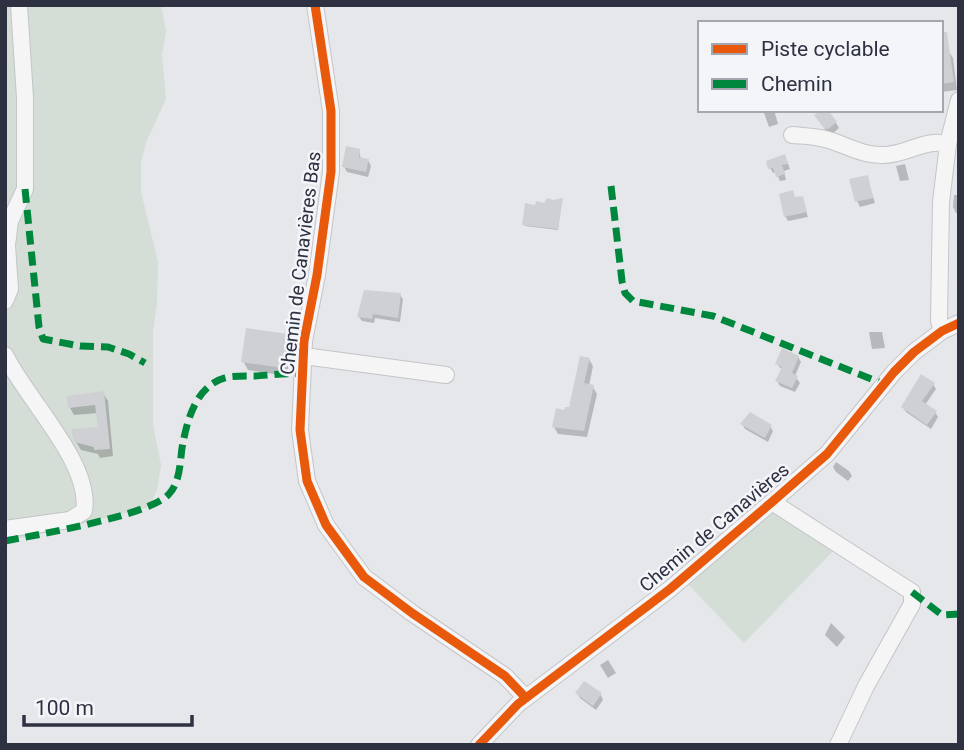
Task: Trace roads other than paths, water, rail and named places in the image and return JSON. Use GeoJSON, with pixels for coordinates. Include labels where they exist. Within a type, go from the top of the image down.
{"type":"FeatureCollection","features":[{"type":"Feature","properties":{"kind":"street"},"geometry":{"type":"LineString","coordinates":[[5,301],[10,289],[10,221],[25,189],[25,98],[19,5]]}},
{"type":"Feature","properties":{"kind":"street","name":"Chemin de Canavières Bas"},"geometry":{"type":"LineString","coordinates":[[315,5],[331,111],[331,172],[317,275],[304,341],[300,430],[307,481],[326,525],[364,577],[505,676],[526,698]]}},
{"type":"Feature","properties":{"kind":"street"},"geometry":{"type":"LineString","coordinates":[[942,331],[939,321],[941,202],[948,144],[959,100]]}},
{"type":"Feature","properties":{"kind":"street"},"geometry":{"type":"LineString","coordinates":[[792,135],[824,138],[866,154],[883,155],[897,154],[931,141],[948,144]]}},
{"type":"Feature","properties":{"kind":"street","name":"Chemin de Canavières"},"geometry":{"type":"LineString","coordinates":[[479,745],[526,698],[670,589],[827,454],[894,372],[942,331],[959,323]]}},
{"type":"Feature","properties":{"kind":"street"},"geometry":{"type":"LineString","coordinates":[[5,355],[72,460],[82,481],[86,500],[84,511],[70,520],[5,529]]}},
{"type":"Feature","properties":{"kind":"street"},"geometry":{"type":"LineString","coordinates":[[304,356],[446,375]]}},
{"type":"Feature","properties":{"kind":"street"},"geometry":{"type":"LineString","coordinates":[[772,502],[912,592],[912,604],[866,686],[838,745]]}}]}
